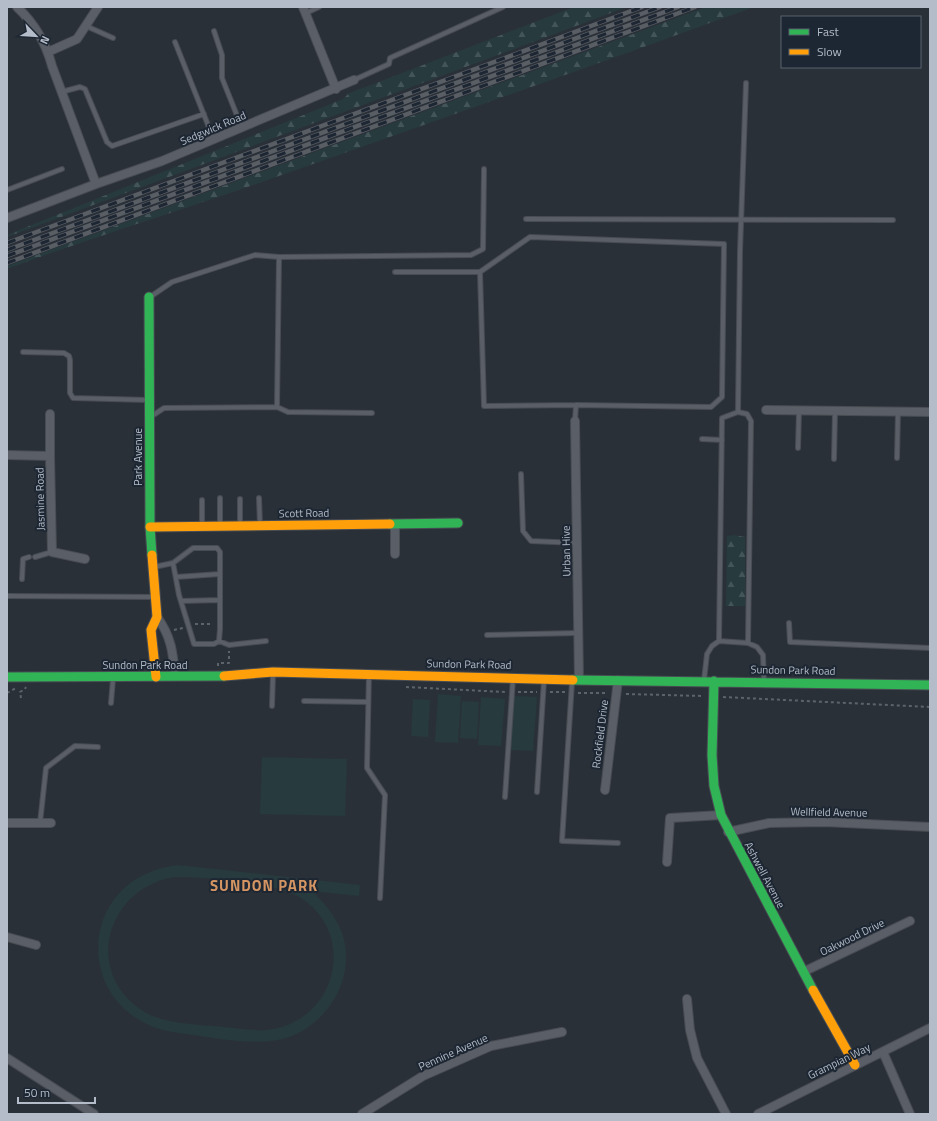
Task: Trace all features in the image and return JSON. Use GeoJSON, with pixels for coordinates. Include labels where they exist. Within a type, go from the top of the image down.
{"type":"FeatureCollection","features":[{"type":"Feature","properties":{"kind":"street"},"geometry":{"type":"LineString","coordinates":[[17,7],[30,20],[48,52],[61,92],[96,184]]}},
{"type":"Feature","properties":{"kind":"street"},"geometry":{"type":"LineString","coordinates":[[48,52],[76,39],[98,7]]}},
{"type":"Feature","properties":{"kind":"street"},"geometry":{"type":"LineString","coordinates":[[304,10],[336,89]]}},
{"type":"Feature","properties":{"kind":"street","name":"Sedgwick Road"},"geometry":{"type":"LineString","coordinates":[[7,218],[162,161],[336,89],[354,80]]}},
{"type":"Feature","properties":{"kind":"street","name":"Park Avenue"},"geometry":{"type":"LineString","coordinates":[[149,297],[150,527],[157,617],[151,630],[156,677]]}},
{"type":"Feature","properties":{"kind":"street"},"geometry":{"type":"LineString","coordinates":[[766,410],[930,412]]}},
{"type":"Feature","properties":{"kind":"street"},"geometry":{"type":"LineString","coordinates":[[50,414],[50,456]]}},
{"type":"Feature","properties":{"kind":"street","name":"Urban Hive"},"geometry":{"type":"LineString","coordinates":[[575,421],[578,634],[575,680]]}},
{"type":"Feature","properties":{"kind":"street","name":"Jasmine Road"},"geometry":{"type":"LineString","coordinates":[[7,455],[50,456],[52,552]]}},
{"type":"Feature","properties":{"kind":"street","name":"Scott Road"},"geometry":{"type":"LineString","coordinates":[[150,527],[458,523]]}},
{"type":"Feature","properties":{"kind":"street"},"geometry":{"type":"LineString","coordinates":[[395,554],[396,524]]}},
{"type":"Feature","properties":{"kind":"street"},"geometry":{"type":"LineString","coordinates":[[52,552],[85,559]]}},
{"type":"Feature","properties":{"kind":"street"},"geometry":{"type":"LineString","coordinates":[[157,617],[167,630],[175,676]]}},
{"type":"Feature","properties":{"kind":"street","name":"Sundon Park Road"},"geometry":{"type":"LineString","coordinates":[[7,677],[219,677],[273,672],[513,676],[575,680],[709,681],[930,686]]}},
{"type":"Feature","properties":{"kind":"street","name":"Rockfield Drive"},"geometry":{"type":"LineString","coordinates":[[605,790],[618,680]]}},
{"type":"Feature","properties":{"kind":"street","name":"Ashwell Avenue"},"geometry":{"type":"LineString","coordinates":[[709,681],[713,696],[712,755],[714,786],[721,815],[728,832],[803,972],[855,1065]]}},
{"type":"Feature","properties":{"kind":"street"},"geometry":{"type":"LineString","coordinates":[[667,862],[670,818],[721,815]]}},
{"type":"Feature","properties":{"kind":"street","name":"Wellfield Avenue"},"geometry":{"type":"LineString","coordinates":[[728,832],[776,822],[824,822],[930,827]]}},
{"type":"Feature","properties":{"kind":"street"},"geometry":{"type":"LineString","coordinates":[[7,823],[51,823]]}},
{"type":"Feature","properties":{"kind":"street","name":"Oakwood Drive"},"geometry":{"type":"LineString","coordinates":[[803,972],[910,921]]}},
{"type":"Feature","properties":{"kind":"street"},"geometry":{"type":"LineString","coordinates":[[7,937],[36,945]]}},
{"type":"Feature","properties":{"kind":"street"},"geometry":{"type":"LineString","coordinates":[[687,999],[690,1030],[697,1058],[726,1114]]}},
{"type":"Feature","properties":{"kind":"street","name":"Grampian Way"},"geometry":{"type":"LineString","coordinates":[[758,1114],[930,1028]]}},
{"type":"Feature","properties":{"kind":"street","name":"Pennine Avenue"},"geometry":{"type":"LineString","coordinates":[[362,1114],[423,1076],[491,1046],[562,1032]]}},
{"type":"Feature","properties":{"kind":"street"},"geometry":{"type":"LineString","coordinates":[[882,1052],[910,1114]]}},
{"type":"Feature","properties":{"kind":"street"},"geometry":{"type":"LineString","coordinates":[[7,1058],[94,1114]]}},
{"type":"Feature","properties":{"kind":"lane"},"geometry":{"type":"LineString","coordinates":[[304,10],[319,7]]}},
{"type":"Feature","properties":{"kind":"lane"},"geometry":{"type":"LineString","coordinates":[[354,80],[389,64],[390,58],[503,7]]}},
{"type":"Feature","properties":{"kind":"lane"},"geometry":{"type":"LineString","coordinates":[[86,26],[113,38]]}},
{"type":"Feature","properties":{"kind":"lane"},"geometry":{"type":"LineString","coordinates":[[214,31],[222,55],[222,78],[242,128]]}},
{"type":"Feature","properties":{"kind":"lane"},"geometry":{"type":"LineString","coordinates":[[175,42],[214,140]]}},
{"type":"Feature","properties":{"kind":"lane"},"geometry":{"type":"LineString","coordinates":[[738,412],[741,220],[746,83]]}},
{"type":"Feature","properties":{"kind":"lane"},"geometry":{"type":"LineString","coordinates":[[61,92],[80,87],[85,89],[107,142],[112,146],[204,114]]}},
{"type":"Feature","properties":{"kind":"lane"},"geometry":{"type":"LineString","coordinates":[[7,190],[62,168]]}},
{"type":"Feature","properties":{"kind":"lane"},"geometry":{"type":"LineString","coordinates":[[149,297],[172,282],[255,255],[279,257],[471,256],[483,249],[484,169]]}},
{"type":"Feature","properties":{"kind":"lane"},"geometry":{"type":"LineString","coordinates":[[526,219],[893,220]]}},
{"type":"Feature","properties":{"kind":"lane"},"geometry":{"type":"LineString","coordinates":[[395,272],[480,272],[530,237],[724,244],[722,397],[711,407],[484,406],[480,272]]}},
{"type":"Feature","properties":{"kind":"lane"},"geometry":{"type":"LineString","coordinates":[[277,407],[279,257]]}},
{"type":"Feature","properties":{"kind":"lane"},"geometry":{"type":"LineString","coordinates":[[23,352],[64,353],[69,356],[70,393],[73,398],[150,400]]}},
{"type":"Feature","properties":{"kind":"lane"},"geometry":{"type":"LineString","coordinates":[[575,421],[576,406]]}},
{"type":"Feature","properties":{"kind":"lane"},"geometry":{"type":"LineString","coordinates":[[150,417],[164,408],[277,407],[288,412],[372,413]]}},
{"type":"Feature","properties":{"kind":"lane"},"geometry":{"type":"LineString","coordinates":[[798,448],[799,411]]}},
{"type":"Feature","properties":{"kind":"lane"},"geometry":{"type":"LineString","coordinates":[[834,459],[835,411]]}},
{"type":"Feature","properties":{"kind":"lane"},"geometry":{"type":"LineString","coordinates":[[719,641],[722,418],[738,412],[747,414],[751,421],[748,643]]}},
{"type":"Feature","properties":{"kind":"lane"},"geometry":{"type":"LineString","coordinates":[[897,458],[898,412]]}},
{"type":"Feature","properties":{"kind":"lane"},"geometry":{"type":"LineString","coordinates":[[702,439],[722,440]]}},
{"type":"Feature","properties":{"kind":"lane"},"geometry":{"type":"LineString","coordinates":[[521,474],[522,531],[526,537],[531,542],[577,543]]}},
{"type":"Feature","properties":{"kind":"lane"},"geometry":{"type":"LineString","coordinates":[[220,498],[220,526]]}},
{"type":"Feature","properties":{"kind":"lane"},"geometry":{"type":"LineString","coordinates":[[259,498],[260,525]]}},
{"type":"Feature","properties":{"kind":"lane"},"geometry":{"type":"LineString","coordinates":[[240,499],[240,526]]}},
{"type":"Feature","properties":{"kind":"lane"},"geometry":{"type":"LineString","coordinates":[[202,500],[202,526]]}},
{"type":"Feature","properties":{"kind":"lane"},"geometry":{"type":"LineString","coordinates":[[154,567],[173,563],[194,548],[218,548],[220,552],[218,641]]}},
{"type":"Feature","properties":{"kind":"lane"},"geometry":{"type":"LineString","coordinates":[[35,557],[52,552]]}},
{"type":"Feature","properties":{"kind":"lane"},"geometry":{"type":"LineString","coordinates":[[22,579],[23,559],[29,557]]}},
{"type":"Feature","properties":{"kind":"lane"},"geometry":{"type":"LineString","coordinates":[[173,563],[181,601],[194,644],[214,644],[218,641]]}},
{"type":"Feature","properties":{"kind":"lane"},"geometry":{"type":"LineString","coordinates":[[176,577],[220,574]]}},
{"type":"Feature","properties":{"kind":"lane"},"geometry":{"type":"LineString","coordinates":[[7,596],[156,597]]}},
{"type":"Feature","properties":{"kind":"lane"},"geometry":{"type":"LineString","coordinates":[[181,601],[220,600]]}},
{"type":"Feature","properties":{"kind":"lane"},"geometry":{"type":"LineString","coordinates":[[790,623],[790,642],[930,648]]}},
{"type":"Feature","properties":{"kind":"lane"},"geometry":{"type":"LineString","coordinates":[[487,635],[578,634]]}},
{"type":"Feature","properties":{"kind":"lane"},"geometry":{"type":"LineString","coordinates":[[218,641],[229,645],[266,641]]}},
{"type":"Feature","properties":{"kind":"lane"},"geometry":{"type":"LineString","coordinates":[[709,681],[707,654],[712,646],[719,641],[748,643],[756,647],[763,655],[764,682]]}},
{"type":"Feature","properties":{"kind":"lane"},"geometry":{"type":"LineString","coordinates":[[272,706],[273,672]]}},
{"type":"Feature","properties":{"kind":"lane"},"geometry":{"type":"LineString","coordinates":[[369,674],[367,768],[385,795],[380,898]]}},
{"type":"Feature","properties":{"kind":"lane"},"geometry":{"type":"LineString","coordinates":[[505,797],[513,676]]}},
{"type":"Feature","properties":{"kind":"lane"},"geometry":{"type":"LineString","coordinates":[[111,703],[113,677]]}},
{"type":"Feature","properties":{"kind":"lane"},"geometry":{"type":"LineString","coordinates":[[537,792],[544,678]]}},
{"type":"Feature","properties":{"kind":"lane"},"geometry":{"type":"LineString","coordinates":[[575,680],[562,841],[618,844]]}},
{"type":"Feature","properties":{"kind":"lane"},"geometry":{"type":"LineString","coordinates":[[304,701],[368,702]]}},
{"type":"Feature","properties":{"kind":"lane"},"geometry":{"type":"LineString","coordinates":[[40,823],[46,768],[75,746],[98,747]]}},
{"type":"Feature","properties":{"kind":"path"},"geometry":{"type":"LineString","coordinates":[[219,677],[218,663],[229,663],[229,645]]}},
{"type":"Feature","properties":{"kind":"path"},"geometry":{"type":"LineString","coordinates":[[713,696],[930,707]]}},
{"type":"Feature","properties":{"kind":"green space"},"geometry":{"type":"Polygon","coordinates":[[[574,7],[627,7],[7,237],[7,235],[343,99],[349,93],[574,7]]]}},
{"type":"Feature","properties":{"kind":"green space"},"geometry":{"type":"Polygon","coordinates":[[[706,7],[754,7],[205,202],[7,269],[7,266],[706,7]]]}},
{"type":"Feature","properties":{"kind":"green space"},"geometry":{"type":"Polygon","coordinates":[[[734,535],[745,537],[745,606],[726,606],[727,536],[734,535]]]}},
{"type":"Feature","properties":{"kind":"green space"},"geometry":{"type":"Polygon","coordinates":[[[438,694],[461,696],[458,743],[435,742],[438,694]]]}},
{"type":"Feature","properties":{"kind":"green space"},"geometry":{"type":"Polygon","coordinates":[[[514,696],[537,697],[533,751],[511,750],[514,696]]]}},
{"type":"Feature","properties":{"kind":"green space"},"geometry":{"type":"Polygon","coordinates":[[[481,697],[505,699],[501,746],[478,745],[481,697]]]}},
{"type":"Feature","properties":{"kind":"green space"},"geometry":{"type":"Polygon","coordinates":[[[413,699],[430,700],[428,737],[411,736],[413,699]]]}},
{"type":"Feature","properties":{"kind":"green space"},"geometry":{"type":"Polygon","coordinates":[[[462,701],[479,702],[477,739],[460,738],[462,701]]]}},
{"type":"Feature","properties":{"kind":"green space"},"geometry":{"type":"Polygon","coordinates":[[[262,757],[347,759],[345,816],[260,814],[262,757]]]}},
{"type":"Feature","properties":{"kind":"green space"},"geometry":{"type":"Polygon","coordinates":[[[178,865],[360,885],[359,896],[312,891],[333,915],[342,933],[346,950],[345,967],[341,984],[334,1000],[323,1014],[310,1026],[295,1035],[266,1042],[239,1041],[172,1032],[139,1020],[116,1000],[102,974],[98,946],[104,918],[119,893],[144,875],[178,865]],[[174,877],[151,884],[133,897],[119,913],[111,932],[108,953],[112,973],[122,992],[140,1009],[149,1014],[180,1023],[251,1030],[267,1030],[290,1024],[309,1012],[323,995],[331,976],[334,955],[330,934],[319,914],[301,898],[276,888],[259,884],[221,879],[174,877]]]}},
{"type":"Feature","properties":{"kind":"railway"},"geometry":{"type":"LineString","coordinates":[[7,243],[642,7]]}},
{"type":"Feature","properties":{"kind":"railway"},"geometry":{"type":"LineString","coordinates":[[7,250],[660,7]]}},
{"type":"Feature","properties":{"kind":"railway"},"geometry":{"type":"LineString","coordinates":[[7,256],[678,7]]}},
{"type":"Feature","properties":{"kind":"railway"},"geometry":{"type":"LineString","coordinates":[[7,263],[695,7]]}},
{"type":"Feature","properties":{"kind":"traffic: fast"},"geometry":{"type":"LineString","coordinates":[[149,297],[150,527],[152,555]]}},
{"type":"Feature","properties":{"kind":"traffic: fast"},"geometry":{"type":"LineString","coordinates":[[390,524],[458,523]]}},
{"type":"Feature","properties":{"kind":"traffic: fast"},"geometry":{"type":"LineString","coordinates":[[7,677],[224,676]]}},
{"type":"Feature","properties":{"kind":"traffic: fast"},"geometry":{"type":"LineString","coordinates":[[573,680],[930,685]]}},
{"type":"Feature","properties":{"kind":"traffic: fast"},"geometry":{"type":"LineString","coordinates":[[714,681],[712,755],[714,786],[721,815],[813,990]]}},
{"type":"Feature","properties":{"kind":"traffic: slow"},"geometry":{"type":"LineString","coordinates":[[150,527],[390,524]]}},
{"type":"Feature","properties":{"kind":"traffic: slow"},"geometry":{"type":"LineString","coordinates":[[152,555],[157,617],[151,630],[156,677]]}},
{"type":"Feature","properties":{"kind":"traffic: slow"},"geometry":{"type":"LineString","coordinates":[[224,676],[273,672],[573,680]]}},
{"type":"Feature","properties":{"kind":"traffic: slow"},"geometry":{"type":"LineString","coordinates":[[813,990],[855,1065]]}},
{"type":"Feature","properties":{"kind":"district","name":"SUNDON PARK"},"geometry":{"type":"Point","coordinates":[264,886]}}]}
